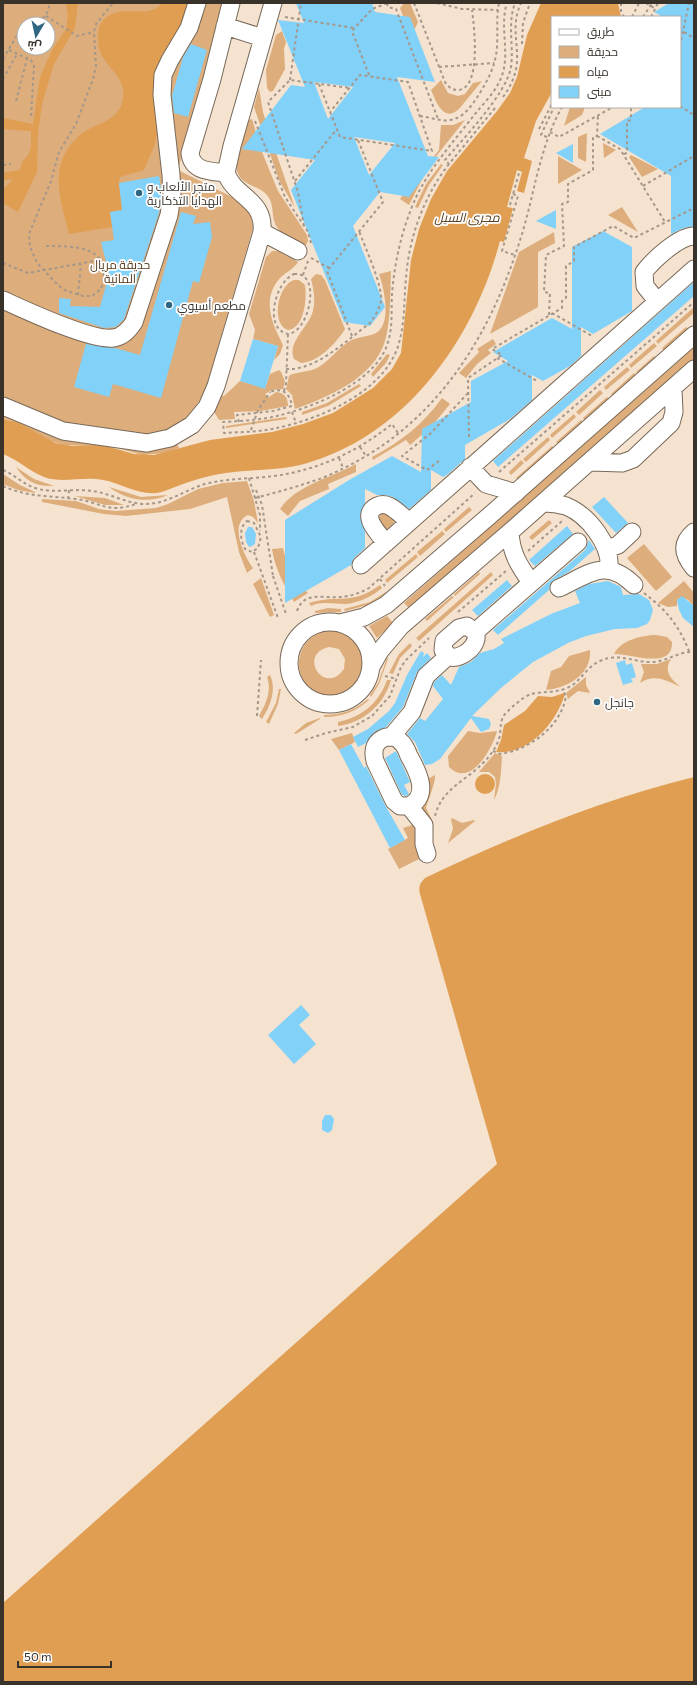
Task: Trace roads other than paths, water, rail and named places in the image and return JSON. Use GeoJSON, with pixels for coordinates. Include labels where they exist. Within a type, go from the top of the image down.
{"type":"FeatureCollection","features":[{"type":"Feature","properties":{"kind":"street"},"geometry":{"type":"LineString","coordinates":[[3,300],[44,318],[106,338],[120,336],[126,332],[134,322],[171,205],[171,175],[162,95],[163,75],[189,28],[197,3]]}},
{"type":"Feature","properties":{"kind":"street"},"geometry":{"type":"LineString","coordinates":[[226,173],[200,169],[193,163],[190,153],[212,79],[231,3]]}},
{"type":"Feature","properties":{"kind":"street"},"geometry":{"type":"LineString","coordinates":[[3,406],[56,429],[124,441],[147,443],[159,442],[182,432],[200,417],[211,398],[262,232],[262,218],[258,209],[234,186],[226,173],[227,163],[271,9]]}},
{"type":"Feature","properties":{"kind":"street"},"geometry":{"type":"LineString","coordinates":[[225,26],[263,38]]}},
{"type":"Feature","properties":{"kind":"street"},"geometry":{"type":"LineString","coordinates":[[262,232],[308,251]]}},
{"type":"Feature","properties":{"kind":"street"},"geometry":{"type":"LineString","coordinates":[[657,301],[644,286],[644,272],[677,242],[686,237],[694,236]]}},
{"type":"Feature","properties":{"kind":"street"},"geometry":{"type":"LineString","coordinates":[[361,565],[694,269]]}},
{"type":"Feature","properties":{"kind":"street"},"geometry":{"type":"LineString","coordinates":[[340,623],[364,617],[386,605],[516,493],[694,335]]}},
{"type":"Feature","properties":{"kind":"street"},"geometry":{"type":"LineString","coordinates":[[372,665],[370,651],[363,638],[353,628],[340,623],[331,622],[315,624],[305,630],[296,639],[290,654],[289,669],[291,677],[298,690],[310,699],[324,704],[342,703],[357,695],[367,682],[372,665],[380,651],[401,626],[693,372]]}},
{"type":"Feature","properties":{"kind":"street"},"geometry":{"type":"LineString","coordinates":[[590,462],[622,463],[633,459],[671,423],[674,412],[673,389]]}},
{"type":"Feature","properties":{"kind":"street"},"geometry":{"type":"LineString","coordinates":[[470,467],[486,484],[516,493]]}},
{"type":"Feature","properties":{"kind":"street"},"geometry":{"type":"LineString","coordinates":[[570,479],[577,513]]}},
{"type":"Feature","properties":{"kind":"street"},"geometry":{"type":"LineString","coordinates":[[486,484],[489,504],[488,517]]}},
{"type":"Feature","properties":{"kind":"street"},"geometry":{"type":"LineString","coordinates":[[544,503],[559,504],[577,513],[600,538],[607,549],[609,570]]}},
{"type":"Feature","properties":{"kind":"street"},"geometry":{"type":"LineString","coordinates":[[386,543],[371,524],[370,516],[374,508],[382,505],[390,506],[409,522]]}},
{"type":"Feature","properties":{"kind":"street"},"geometry":{"type":"LineString","coordinates":[[510,532],[516,563],[531,582]]}},
{"type":"Feature","properties":{"kind":"street"},"geometry":{"type":"LineString","coordinates":[[607,549],[618,545],[632,532]]}},
{"type":"Feature","properties":{"kind":"street"},"geometry":{"type":"LineString","coordinates":[[694,532],[685,542],[684,552],[688,561],[694,568]]}},
{"type":"Feature","properties":{"kind":"street"},"geometry":{"type":"LineString","coordinates":[[391,737],[412,712],[426,676],[448,656],[457,658],[473,646],[477,640],[475,632],[578,542]]}},
{"type":"Feature","properties":{"kind":"street"},"geometry":{"type":"LineString","coordinates":[[482,556],[499,557],[516,563]]}},
{"type":"Feature","properties":{"kind":"street"},"geometry":{"type":"LineString","coordinates":[[559,588],[596,571],[609,570],[624,576],[634,585]]}},
{"type":"Feature","properties":{"kind":"street"},"geometry":{"type":"LineString","coordinates":[[386,737],[391,737],[402,742],[419,774],[421,786],[419,798],[409,806],[400,806],[394,801],[373,755],[373,750],[378,741],[386,737]]}},
{"type":"Feature","properties":{"kind":"street"},"geometry":{"type":"LineString","coordinates":[[409,806],[424,825],[424,848],[427,854]]}},
{"type":"Feature","properties":{"kind":"water"},"geometry":{"type":"Polygon","coordinates":[[[66,3],[78,3],[75,28],[54,64],[42,104],[38,133],[37,172],[18,212],[3,203],[3,190],[13,179],[3,180],[3,173],[20,170],[22,162],[28,155],[31,148],[31,131],[3,129],[3,118],[33,124],[40,77],[49,56],[56,56],[56,44],[66,29],[68,16],[66,3]]]}},
{"type":"Feature","properties":{"kind":"water"},"geometry":{"type":"Polygon","coordinates":[[[162,3],[192,3],[159,122],[155,144],[144,170],[120,177],[119,183],[122,210],[110,212],[112,227],[69,234],[59,189],[59,174],[64,155],[76,138],[87,130],[115,115],[123,98],[121,82],[102,56],[99,49],[98,30],[102,22],[116,12],[149,11],[162,3]]]}},
{"type":"Feature","properties":{"kind":"water","name":"مجرى السيل"},"geometry":{"type":"Polygon","coordinates":[[[541,3],[618,3],[621,16],[551,16],[551,94],[536,121],[524,158],[532,161],[524,193],[517,191],[522,172],[517,170],[507,207],[513,208],[504,242],[500,241],[488,278],[473,313],[453,347],[430,379],[404,407],[374,431],[341,450],[304,464],[284,468],[213,475],[157,493],[136,491],[103,480],[51,479],[39,475],[14,459],[3,454],[3,419],[19,423],[55,443],[72,446],[103,445],[134,454],[154,455],[210,440],[272,432],[303,424],[333,413],[373,388],[392,369],[401,353],[411,260],[419,229],[431,199],[447,171],[510,93],[517,77],[527,35],[541,3]]]}},
{"type":"Feature","properties":{"kind":"water"},"geometry":{"type":"Polygon","coordinates":[[[565,694],[561,705],[555,716],[540,735],[530,743],[519,748],[508,752],[496,752],[501,740],[504,725],[525,711],[538,696],[552,697],[565,694]]]}},
{"type":"Feature","properties":{"kind":"water"},"geometry":{"type":"Polygon","coordinates":[[[485,774],[492,777],[495,784],[492,791],[485,794],[478,791],[475,784],[478,777],[485,774]]]}},
{"type":"Feature","properties":{"kind":"water"},"geometry":{"type":"Polygon","coordinates":[[[694,777],[694,1682],[3,1682],[3,1603],[497,1164],[419,892],[419,887],[425,878],[523,834],[590,808],[659,786],[694,777]]]}},
{"type":"Feature","properties":{"kind":"place","name":"متجر الألعاب و الهدايا التذكارية"},"geometry":{"type":"Point","coordinates":[139,193]}},
{"type":"Feature","properties":{"kind":"place","name":"مطعم أسيوي"},"geometry":{"type":"Point","coordinates":[169,305]}},
{"type":"Feature","properties":{"kind":"place","name":"جانجل"},"geometry":{"type":"Point","coordinates":[597,702]}},
{"type":"Feature","properties":{"kind":"park label","name":"حديقة مريال المائية"},"geometry":{"type":"Point","coordinates":[120,271]}}]}
